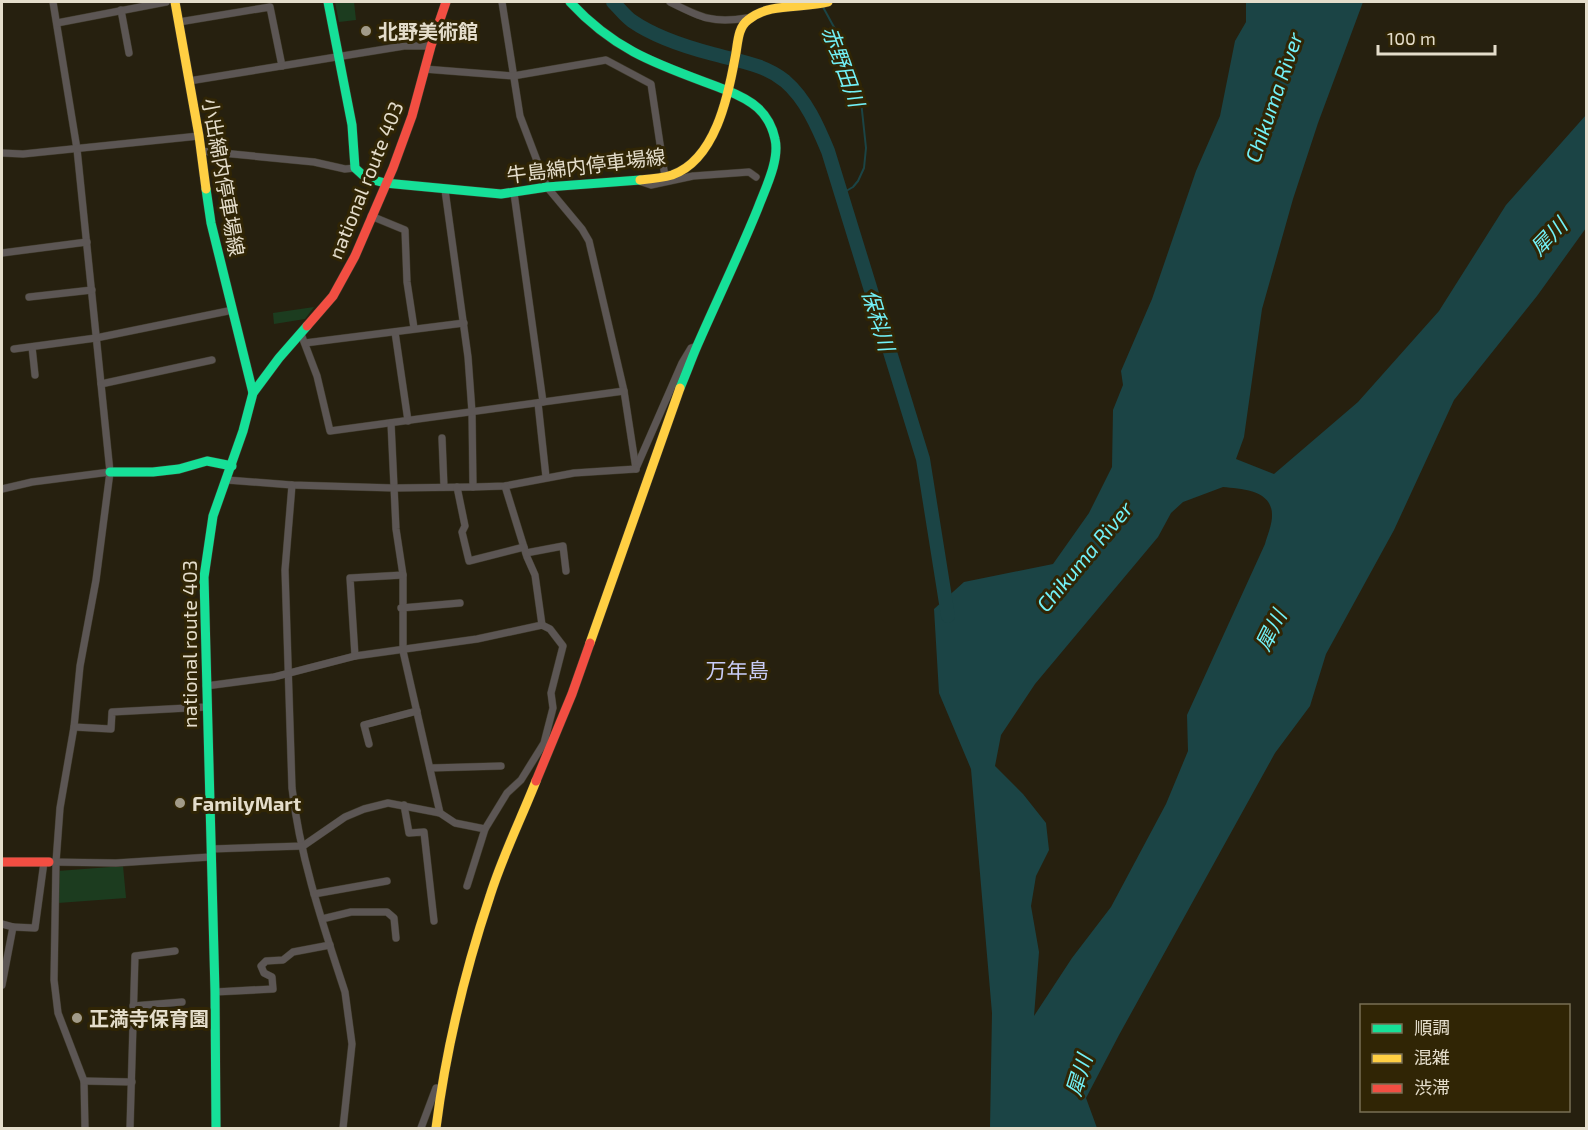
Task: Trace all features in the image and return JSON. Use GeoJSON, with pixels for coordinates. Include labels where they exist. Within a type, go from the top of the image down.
{"type":"FeatureCollection","features":[{"type":"Feature","properties":{"kind":"main road","name":"小出綿内停車場線"},"geometry":{"type":"LineString","coordinates":[[175,2],[199,136],[211,223],[253,393]]}},
{"type":"Feature","properties":{"kind":"main road"},"geometry":{"type":"LineString","coordinates":[[328,2],[352,125],[356,168]]}},
{"type":"Feature","properties":{"kind":"main road","name":"national route 403"},"geometry":{"type":"LineString","coordinates":[[216,1128],[215,992],[204,577],[213,516],[232,466],[253,393],[279,358],[303,339],[333,296],[355,256],[412,116],[424,69],[446,2]]}},
{"type":"Feature","properties":{"kind":"main road"},"geometry":{"type":"LineString","coordinates":[[436,1128],[441,1088],[462,989],[490,894],[547,744],[572,694],[647,475],[697,346],[741,251],[773,169],[776,141],[763,112],[749,99],[636,55],[599,32],[570,2]]}},
{"type":"Feature","properties":{"kind":"main road"},"geometry":{"type":"LineString","coordinates":[[744,22],[764,10],[828,2]]}},
{"type":"Feature","properties":{"kind":"main road","name":"牛島綿内停車場線"},"geometry":{"type":"LineString","coordinates":[[356,168],[366,178],[385,183],[501,194],[547,187],[639,181],[674,174],[693,161],[712,137],[729,91],[744,22]]}},
{"type":"Feature","properties":{"kind":"main road"},"geometry":{"type":"LineString","coordinates":[[110,472],[170,470],[207,461],[232,466]]}},
{"type":"Feature","properties":{"kind":"main road"},"geometry":{"type":"LineString","coordinates":[[2,862],[49,862]]}},
{"type":"Feature","properties":{"kind":"street"},"geometry":{"type":"LineString","coordinates":[[2,924],[35,928],[74,727],[80,666],[96,580],[110,472],[77,149],[53,2]]}},
{"type":"Feature","properties":{"kind":"street"},"geometry":{"type":"LineString","coordinates":[[57,23],[166,2]]}},
{"type":"Feature","properties":{"kind":"street"},"geometry":{"type":"LineString","coordinates":[[502,2],[520,116],[547,187],[582,229],[589,241],[624,391],[636,469]]}},
{"type":"Feature","properties":{"kind":"street"},"geometry":{"type":"LineString","coordinates":[[670,2],[700,17],[744,22]]}},
{"type":"Feature","properties":{"kind":"street"},"geometry":{"type":"LineString","coordinates":[[179,22],[270,7],[282,66]]}},
{"type":"Feature","properties":{"kind":"street"},"geometry":{"type":"LineString","coordinates":[[121,10],[129,53]]}},
{"type":"Feature","properties":{"kind":"street"},"geometry":{"type":"LineString","coordinates":[[189,81],[404,46],[431,46]]}},
{"type":"Feature","properties":{"kind":"street"},"geometry":{"type":"LineString","coordinates":[[424,69],[513,76],[606,60],[651,84],[665,177]]}},
{"type":"Feature","properties":{"kind":"street"},"geometry":{"type":"LineString","coordinates":[[2,153],[23,154],[199,136]]}},
{"type":"Feature","properties":{"kind":"street"},"geometry":{"type":"LineString","coordinates":[[201,151],[314,162],[345,169],[356,168]]}},
{"type":"Feature","properties":{"kind":"street"},"geometry":{"type":"LineString","coordinates":[[639,181],[651,185],[693,176],[749,172],[756,177]]}},
{"type":"Feature","properties":{"kind":"street"},"geometry":{"type":"LineString","coordinates":[[445,190],[464,323],[472,412],[472,487]]}},
{"type":"Feature","properties":{"kind":"street"},"geometry":{"type":"LineString","coordinates":[[514,193],[540,403],[546,477]]}},
{"type":"Feature","properties":{"kind":"street"},"geometry":{"type":"LineString","coordinates":[[371,216],[405,230],[407,282],[414,328]]}},
{"type":"Feature","properties":{"kind":"street"},"geometry":{"type":"LineString","coordinates":[[2,254],[87,242]]}},
{"type":"Feature","properties":{"kind":"street"},"geometry":{"type":"LineString","coordinates":[[29,297],[92,290]]}},
{"type":"Feature","properties":{"kind":"street"},"geometry":{"type":"LineString","coordinates":[[14,349],[96,338],[233,310]]}},
{"type":"Feature","properties":{"kind":"street"},"geometry":{"type":"LineString","coordinates":[[464,323],[395,332],[303,339],[318,376],[330,431],[624,391]]}},
{"type":"Feature","properties":{"kind":"street"},"geometry":{"type":"LineString","coordinates":[[395,332],[408,420]]}},
{"type":"Feature","properties":{"kind":"street"},"geometry":{"type":"LineString","coordinates":[[636,469],[682,363],[691,348],[697,346]]}},
{"type":"Feature","properties":{"kind":"street"},"geometry":{"type":"LineString","coordinates":[[32,347],[35,375]]}},
{"type":"Feature","properties":{"kind":"street"},"geometry":{"type":"LineString","coordinates":[[101,384],[212,360]]}},
{"type":"Feature","properties":{"kind":"street"},"geometry":{"type":"LineString","coordinates":[[391,423],[396,529],[403,574],[401,608],[403,651],[441,813]]}},
{"type":"Feature","properties":{"kind":"street"},"geometry":{"type":"LineString","coordinates":[[442,438],[444,487]]}},
{"type":"Feature","properties":{"kind":"street"},"geometry":{"type":"LineString","coordinates":[[227,480],[292,485],[394,488],[472,487],[505,486],[546,477],[636,469]]}},
{"type":"Feature","properties":{"kind":"street"},"geometry":{"type":"LineString","coordinates":[[2,489],[32,482],[110,472]]}},
{"type":"Feature","properties":{"kind":"street"},"geometry":{"type":"LineString","coordinates":[[292,485],[285,570],[292,788],[296,818],[314,894],[345,992],[352,1044],[343,1128]]}},
{"type":"Feature","properties":{"kind":"street"},"geometry":{"type":"LineString","coordinates":[[505,486],[535,575],[542,625]]}},
{"type":"Feature","properties":{"kind":"street"},"geometry":{"type":"LineString","coordinates":[[457,487],[465,526],[462,532],[470,561],[525,550],[563,546],[567,571]]}},
{"type":"Feature","properties":{"kind":"street"},"geometry":{"type":"LineString","coordinates":[[355,656],[350,578],[403,574]]}},
{"type":"Feature","properties":{"kind":"street"},"geometry":{"type":"LineString","coordinates":[[401,608],[460,603]]}},
{"type":"Feature","properties":{"kind":"street"},"geometry":{"type":"LineString","coordinates":[[206,686],[243,683],[355,656],[477,639],[542,625],[550,629],[563,646],[551,693],[553,708],[547,744],[521,780],[507,793],[485,829],[467,886]]}},
{"type":"Feature","properties":{"kind":"street"},"geometry":{"type":"LineString","coordinates":[[74,727],[111,729],[112,712],[206,707]]}},
{"type":"Feature","properties":{"kind":"street"},"geometry":{"type":"LineString","coordinates":[[369,744],[364,725],[417,711]]}},
{"type":"Feature","properties":{"kind":"street"},"geometry":{"type":"LineString","coordinates":[[430,768],[501,766]]}},
{"type":"Feature","properties":{"kind":"street"},"geometry":{"type":"LineString","coordinates":[[49,862],[116,862],[303,846],[345,817],[388,803],[441,813],[455,823],[485,829]]}},
{"type":"Feature","properties":{"kind":"street"},"geometry":{"type":"LineString","coordinates":[[404,805],[409,833],[424,832],[434,921]]}},
{"type":"Feature","properties":{"kind":"street"},"geometry":{"type":"LineString","coordinates":[[49,862],[54,980],[58,1013],[84,1081],[85,1128]]}},
{"type":"Feature","properties":{"kind":"street"},"geometry":{"type":"LineString","coordinates":[[314,894],[387,881]]}},
{"type":"Feature","properties":{"kind":"street"},"geometry":{"type":"LineString","coordinates":[[322,919],[351,912],[387,912],[394,918],[396,938]]}},
{"type":"Feature","properties":{"kind":"street"},"geometry":{"type":"LineString","coordinates":[[2,985],[13,927]]}},
{"type":"Feature","properties":{"kind":"street"},"geometry":{"type":"LineString","coordinates":[[215,992],[273,989],[272,977],[264,973],[261,966],[266,961],[283,960],[293,952],[330,945]]}},
{"type":"Feature","properties":{"kind":"street"},"geometry":{"type":"LineString","coordinates":[[130,1128],[135,956],[175,951]]}},
{"type":"Feature","properties":{"kind":"street"},"geometry":{"type":"LineString","coordinates":[[134,1006],[182,1002]]}},
{"type":"Feature","properties":{"kind":"street"},"geometry":{"type":"LineString","coordinates":[[84,1081],[132,1082]]}},
{"type":"Feature","properties":{"kind":"street"},"geometry":{"type":"LineString","coordinates":[[421,1128],[436,1088],[441,1088]]}},
{"type":"Feature","properties":{"kind":"green space"},"geometry":{"type":"Polygon","coordinates":[[[335,2],[354,2],[356,20],[339,22],[335,2]]]}},
{"type":"Feature","properties":{"kind":"green space"},"geometry":{"type":"Polygon","coordinates":[[[314,307],[305,319],[274,324],[273,313],[314,307]]]}},
{"type":"Feature","properties":{"kind":"green space"},"geometry":{"type":"Polygon","coordinates":[[[123,866],[126,898],[58,903],[58,871],[123,866]]]}},
{"type":"Feature","properties":{"kind":"water"},"geometry":{"type":"Polygon","coordinates":[[[1246,2],[1363,2],[1318,123],[1293,199],[1262,309],[1244,437],[1236,459],[1274,474],[1358,402],[1439,311],[1506,205],[1586,115],[1586,228],[1537,296],[1454,400],[1394,530],[1326,654],[1310,706],[1275,753],[1086,1098],[1097,1128],[990,1128],[992,1013],[971,769],[939,693],[934,609],[964,582],[1053,564],[1089,513],[1112,467],[1113,410],[1123,385],[1121,371],[1152,299],[1196,171],[1220,116],[1235,41],[1246,22],[1246,2]],[[1223,487],[1183,502],[1171,513],[1158,537],[1035,684],[1001,735],[995,766],[1023,794],[1046,823],[1049,850],[1036,876],[1031,906],[1039,952],[1034,1016],[1072,958],[1111,907],[1166,804],[1188,751],[1187,715],[1265,544],[1272,519],[1271,507],[1267,501],[1262,496],[1247,490],[1223,487]]]}},
{"type":"Feature","properties":{"kind":"waterway","name":"保科川"},"geometry":{"type":"LineString","coordinates":[[613,2],[632,21],[661,37],[750,64],[777,75],[799,96],[811,114],[828,151],[923,459],[948,616]]}},
{"type":"Feature","properties":{"kind":"waterway","name":"赤野田川"},"geometry":{"type":"LineString","coordinates":[[823,7],[835,29],[861,101],[866,148],[864,168],[858,181],[841,194]]}},
{"type":"Feature","properties":{"kind":"traffic: fast"},"geometry":{"type":"LineString","coordinates":[[328,2],[352,125],[355,168],[366,178],[385,183],[501,194],[547,187],[640,180]]}},
{"type":"Feature","properties":{"kind":"traffic: fast"},"geometry":{"type":"LineString","coordinates":[[570,2],[588,20],[624,46],[751,103],[768,121],[775,139],[774,165],[768,183],[680,388]]}},
{"type":"Feature","properties":{"kind":"traffic: fast"},"geometry":{"type":"LineString","coordinates":[[206,189],[211,223],[253,393]]}},
{"type":"Feature","properties":{"kind":"traffic: fast"},"geometry":{"type":"LineString","coordinates":[[216,1128],[215,992],[204,577],[213,516],[243,431],[253,393],[307,326]]}},
{"type":"Feature","properties":{"kind":"traffic: fast"},"geometry":{"type":"LineString","coordinates":[[110,472],[153,472],[179,469],[207,461],[232,466]]}},
{"type":"Feature","properties":{"kind":"traffic: slow"},"geometry":{"type":"LineString","coordinates":[[175,2],[206,189]]}},
{"type":"Feature","properties":{"kind":"traffic: slow"},"geometry":{"type":"LineString","coordinates":[[640,180],[672,175],[687,167],[709,142],[723,108],[738,37],[744,23],[756,14],[776,8],[828,2]]}},
{"type":"Feature","properties":{"kind":"traffic: slow"},"geometry":{"type":"LineString","coordinates":[[590,643],[680,388]]}},
{"type":"Feature","properties":{"kind":"traffic: slow"},"geometry":{"type":"LineString","coordinates":[[436,1128],[457,1010],[472,953],[500,867],[536,781]]}},
{"type":"Feature","properties":{"kind":"traffic: jam"},"geometry":{"type":"LineString","coordinates":[[307,326],[333,296],[355,256],[393,168],[412,116],[446,2]]}},
{"type":"Feature","properties":{"kind":"traffic: jam"},"geometry":{"type":"LineString","coordinates":[[536,781],[572,694],[590,643]]}},
{"type":"Feature","properties":{"kind":"traffic: jam"},"geometry":{"type":"LineString","coordinates":[[2,862],[49,862]]}},
{"type":"Feature","properties":{"kind":"place","name":"北野美術館"},"geometry":{"type":"Point","coordinates":[366,31]}},
{"type":"Feature","properties":{"kind":"place","name":"FamilyMart"},"geometry":{"type":"Point","coordinates":[180,803]}},
{"type":"Feature","properties":{"kind":"place","name":"正満寺保育園"},"geometry":{"type":"Point","coordinates":[77,1018]}},
{"type":"Feature","properties":{"kind":"district","name":"万年島"},"geometry":{"type":"Point","coordinates":[737,669]}},
{"type":"Feature","properties":{"kind":"water label","name":"Chikuma River"},"geometry":{"type":"Point","coordinates":[1273,97]}},
{"type":"Feature","properties":{"kind":"water label","name":"犀川"},"geometry":{"type":"Point","coordinates":[1548,236]}},
{"type":"Feature","properties":{"kind":"water label","name":"Chikuma River"},"geometry":{"type":"Point","coordinates":[1084,556]}},
{"type":"Feature","properties":{"kind":"water label","name":"犀川"},"geometry":{"type":"Point","coordinates":[1270,630]}},
{"type":"Feature","properties":{"kind":"water label","name":"犀川"},"geometry":{"type":"Point","coordinates":[1078,1075]}}]}
